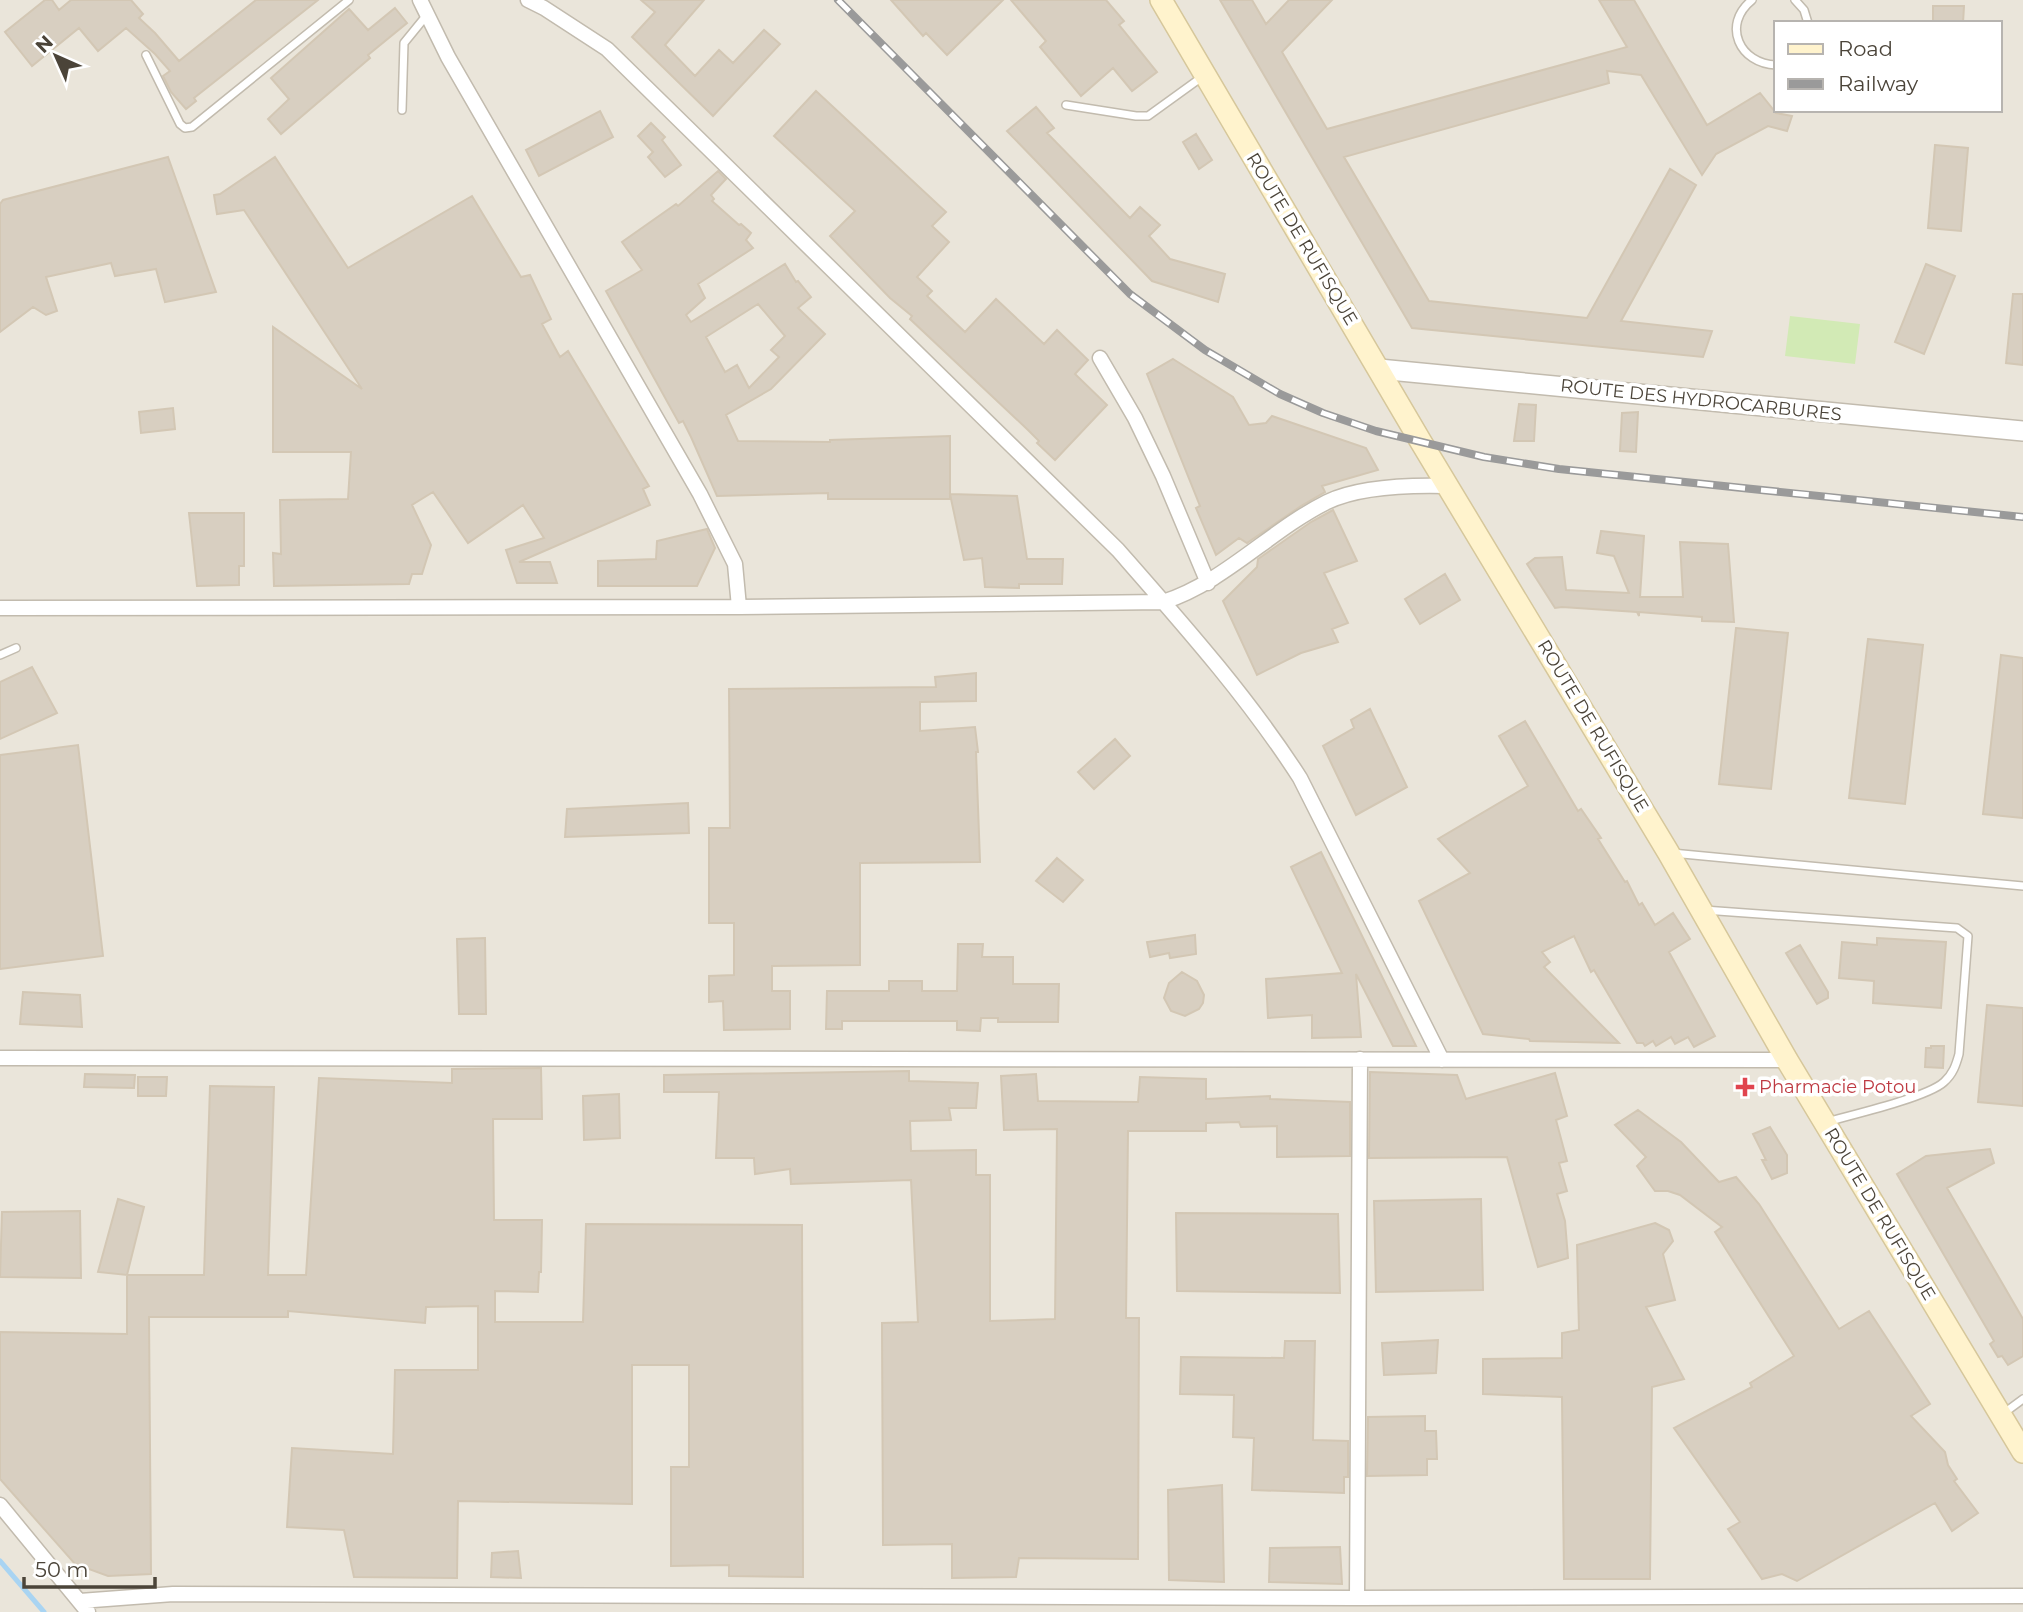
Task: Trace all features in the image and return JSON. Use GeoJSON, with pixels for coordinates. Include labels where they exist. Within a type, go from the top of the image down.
{"type":"FeatureCollection","features":[{"type":"Feature","properties":{"kind":"main road","name":"ROUTE DE RUFISQUE"},"geometry":{"type":"LineString","coordinates":[[1161,0],[1668,852],[1787,1060],[2023,1452]]}},
{"type":"Feature","properties":{"kind":"street"},"geometry":{"type":"LineString","coordinates":[[420,0],[426,16],[701,494],[735,564],[739,607]]}},
{"type":"Feature","properties":{"kind":"street"},"geometry":{"type":"LineString","coordinates":[[528,0],[607,49],[1118,550],[1163,601],[1273,736],[1300,778],[1442,1060]]}},
{"type":"Feature","properties":{"kind":"street"},"geometry":{"type":"LineString","coordinates":[[1100,358],[1135,418],[1163,476],[1208,583]]}},
{"type":"Feature","properties":{"kind":"street","name":"ROUTE DES HYDROCARBURES"},"geometry":{"type":"LineString","coordinates":[[1379,369],[2023,431]]}},
{"type":"Feature","properties":{"kind":"street"},"geometry":{"type":"LineString","coordinates":[[0,608],[739,607],[1163,601],[1187,594],[1208,583],[1294,521],[1330,500],[1378,488],[1448,486]]}},
{"type":"Feature","properties":{"kind":"street"},"geometry":{"type":"LineString","coordinates":[[0,1058],[1787,1060]]}},
{"type":"Feature","properties":{"kind":"street"},"geometry":{"type":"LineString","coordinates":[[1357,1598],[1360,1059]]}},
{"type":"Feature","properties":{"kind":"street"},"geometry":{"type":"LineString","coordinates":[[0,1506],[84,1606],[173,1594],[1357,1598],[2023,1596]]}},
{"type":"Feature","properties":{"kind":"lane"},"geometry":{"type":"LineString","coordinates":[[146,55],[180,124],[185,128],[192,127],[349,0]]}},
{"type":"Feature","properties":{"kind":"lane"},"geometry":{"type":"LineString","coordinates":[[1752,0],[1745,5],[1737,21],[1738,41],[1745,53],[1755,61],[1774,65]]}},
{"type":"Feature","properties":{"kind":"lane"},"geometry":{"type":"LineString","coordinates":[[1797,1],[1807,21]]}},
{"type":"Feature","properties":{"kind":"lane"},"geometry":{"type":"LineString","coordinates":[[402,110],[404,43],[426,16]]}},
{"type":"Feature","properties":{"kind":"lane"},"geometry":{"type":"LineString","coordinates":[[1066,105],[1136,117],[1148,116],[1204,76]]}},
{"type":"Feature","properties":{"kind":"lane"},"geometry":{"type":"LineString","coordinates":[[0,654],[16,648]]}},
{"type":"Feature","properties":{"kind":"lane"},"geometry":{"type":"LineString","coordinates":[[1668,852],[2023,886]]}},
{"type":"Feature","properties":{"kind":"lane"},"geometry":{"type":"LineString","coordinates":[[1700,909],[1956,928],[1962,929],[1968,936],[1959,1054],[1949,1078],[1942,1085],[1922,1094],[1825,1123]]}},
{"type":"Feature","properties":{"kind":"lane"},"geometry":{"type":"LineString","coordinates":[[2001,1416],[2023,1399]]}},
{"type":"Feature","properties":{"kind":"shaded area"},"geometry":{"type":"Polygon","coordinates":[[[0,0],[2023,0],[2023,1612],[0,1612],[0,0]]]}},
{"type":"Feature","properties":{"kind":"green space"},"geometry":{"type":"Polygon","coordinates":[[[1790,316],[1860,324],[1855,364],[1785,356],[1790,316]]]}},
{"type":"Feature","properties":{"kind":"building"},"geometry":{"type":"Polygon","coordinates":[[[45,0],[52,0],[59,10],[71,0],[131,0],[143,14],[139,18],[179,61],[256,0],[318,0],[194,98],[196,101],[186,109],[171,92],[163,76],[170,71],[126,28],[98,51],[79,28],[32,66],[5,32],[45,0]]]}},
{"type":"Feature","properties":{"kind":"building"},"geometry":{"type":"Polygon","coordinates":[[[641,0],[704,0],[665,45],[695,76],[719,50],[733,63],[764,30],[780,44],[713,116],[632,37],[655,12],[641,0]]]}},
{"type":"Feature","properties":{"kind":"building"},"geometry":{"type":"Polygon","coordinates":[[[891,0],[1003,0],[947,55],[926,33],[923,36],[891,0]]]}},
{"type":"Feature","properties":{"kind":"building"},"geometry":{"type":"Polygon","coordinates":[[[1011,0],[1106,0],[1124,21],[1119,25],[1157,72],[1132,91],[1113,68],[1081,96],[1040,47],[1046,41],[1011,0]]]}},
{"type":"Feature","properties":{"kind":"building"},"geometry":{"type":"Polygon","coordinates":[[[1220,0],[1252,0],[1266,24],[1289,0],[1332,0],[1282,52],[1327,129],[1627,47],[1599,0],[1634,0],[1707,125],[1760,93],[1774,112],[1792,116],[1787,131],[1768,126],[1716,154],[1702,175],[1641,75],[1607,71],[1609,83],[1344,157],[1429,301],[1587,318],[1670,169],[1696,185],[1621,321],[1712,331],[1703,357],[1412,328],[1220,0]]]}},
{"type":"Feature","properties":{"kind":"building"},"geometry":{"type":"Polygon","coordinates":[[[1933,6],[1964,6],[1963,21],[1933,21],[1933,6]]]}},
{"type":"Feature","properties":{"kind":"building"},"geometry":{"type":"Polygon","coordinates":[[[395,8],[407,23],[281,134],[268,119],[289,99],[271,78],[349,9],[368,30],[395,8]]]}},
{"type":"Feature","properties":{"kind":"building"},"geometry":{"type":"Polygon","coordinates":[[[816,91],[946,212],[932,226],[949,242],[917,277],[932,291],[927,296],[965,332],[996,299],[1044,344],[1057,330],[1088,360],[1075,374],[1107,405],[1055,460],[1028,430],[910,319],[912,316],[890,298],[830,236],[855,211],[774,136],[816,91]]]}},
{"type":"Feature","properties":{"kind":"building"},"geometry":{"type":"Polygon","coordinates":[[[1036,107],[1054,128],[1047,133],[1130,218],[1140,207],[1160,225],[1149,236],[1170,259],[1225,274],[1218,302],[1152,281],[1007,131],[1036,107]]]}},
{"type":"Feature","properties":{"kind":"building"},"geometry":{"type":"Polygon","coordinates":[[[600,111],[613,137],[539,176],[526,150],[600,111]]]}},
{"type":"Feature","properties":{"kind":"building"},"geometry":{"type":"Polygon","coordinates":[[[651,123],[665,137],[662,140],[681,165],[665,177],[648,157],[653,152],[638,136],[651,123]]]}},
{"type":"Feature","properties":{"kind":"building"},"geometry":{"type":"Polygon","coordinates":[[[1196,134],[1212,160],[1199,169],[1183,142],[1196,134]]]}},
{"type":"Feature","properties":{"kind":"building"},"geometry":{"type":"Polygon","coordinates":[[[1935,145],[1968,148],[1961,231],[1928,228],[1935,145]]]}},
{"type":"Feature","properties":{"kind":"building"},"geometry":{"type":"Polygon","coordinates":[[[168,157],[216,292],[165,302],[156,269],[115,276],[111,263],[46,277],[57,311],[46,315],[33,307],[0,332],[0,204],[3,200],[168,157]]]}},
{"type":"Feature","properties":{"kind":"building"},"geometry":{"type":"Polygon","coordinates":[[[275,157],[348,268],[472,196],[521,277],[530,275],[551,319],[542,324],[560,357],[568,351],[649,486],[643,489],[650,505],[519,562],[550,562],[557,583],[517,583],[506,550],[544,538],[523,505],[468,543],[433,492],[412,505],[431,545],[422,574],[412,574],[409,584],[274,586],[273,553],[281,554],[280,500],[348,499],[351,452],[273,452],[273,327],[362,389],[244,210],[217,214],[214,195],[220,194],[275,157]]]}},
{"type":"Feature","properties":{"kind":"building"},"geometry":{"type":"Polygon","coordinates":[[[718,171],[726,179],[711,195],[714,199],[712,201],[751,233],[746,240],[753,248],[698,284],[705,298],[686,315],[691,322],[785,264],[796,282],[798,281],[811,297],[798,308],[825,334],[771,389],[726,415],[738,441],[830,442],[950,436],[950,499],[828,499],[828,493],[717,496],[683,421],[679,423],[606,291],[642,270],[622,242],[676,204],[678,206],[718,171]],[[758,304],[706,337],[725,372],[737,365],[749,388],[779,357],[771,350],[785,336],[758,304]]]}},
{"type":"Feature","properties":{"kind":"building"},"geometry":{"type":"Polygon","coordinates":[[[1926,264],[1955,276],[1924,354],[1895,342],[1926,264]]]}},
{"type":"Feature","properties":{"kind":"building"},"geometry":{"type":"Polygon","coordinates":[[[2013,294],[2023,294],[2023,365],[2006,363],[2013,294]]]}},
{"type":"Feature","properties":{"kind":"building"},"geometry":{"type":"Polygon","coordinates":[[[1173,359],[1233,397],[1249,425],[1266,423],[1272,416],[1366,448],[1378,470],[1322,486],[1325,492],[1247,543],[1239,538],[1216,555],[1196,508],[1200,506],[1147,374],[1173,359]]]}},
{"type":"Feature","properties":{"kind":"building"},"geometry":{"type":"Polygon","coordinates":[[[1519,404],[1536,405],[1534,441],[1514,441],[1519,404]]]}},
{"type":"Feature","properties":{"kind":"building"},"geometry":{"type":"Polygon","coordinates":[[[173,408],[175,429],[141,433],[139,412],[173,408]]]}},
{"type":"Feature","properties":{"kind":"building"},"geometry":{"type":"Polygon","coordinates":[[[1638,412],[1636,452],[1620,451],[1622,413],[1638,412]]]}},
{"type":"Feature","properties":{"kind":"building"},"geometry":{"type":"Polygon","coordinates":[[[950,494],[1017,496],[1027,559],[1063,559],[1062,584],[1019,584],[1019,588],[985,587],[982,558],[964,560],[950,494]]]}},
{"type":"Feature","properties":{"kind":"building"},"geometry":{"type":"Polygon","coordinates":[[[1333,510],[1357,561],[1324,573],[1348,623],[1332,629],[1338,642],[1301,653],[1257,675],[1223,601],[1257,567],[1258,559],[1333,510]]]}},
{"type":"Feature","properties":{"kind":"building"},"geometry":{"type":"Polygon","coordinates":[[[189,513],[244,513],[244,566],[239,566],[239,585],[197,586],[189,513]]]}},
{"type":"Feature","properties":{"kind":"building"},"geometry":{"type":"Polygon","coordinates":[[[707,529],[715,548],[697,586],[598,586],[598,561],[656,559],[657,541],[707,529]]]}},
{"type":"Feature","properties":{"kind":"building"},"geometry":{"type":"Polygon","coordinates":[[[1601,531],[1644,536],[1640,597],[1683,597],[1680,542],[1728,544],[1734,622],[1702,621],[1702,617],[1639,612],[1639,616],[1637,612],[1555,608],[1527,564],[1535,558],[1562,557],[1566,590],[1629,593],[1614,556],[1597,553],[1601,531]]]}},
{"type":"Feature","properties":{"kind":"building"},"geometry":{"type":"Polygon","coordinates":[[[1445,574],[1460,600],[1420,624],[1405,599],[1445,574]]]}},
{"type":"Feature","properties":{"kind":"building"},"geometry":{"type":"Polygon","coordinates":[[[1736,628],[1788,633],[1771,789],[1719,784],[1736,628]]]}},
{"type":"Feature","properties":{"kind":"building"},"geometry":{"type":"Polygon","coordinates":[[[1868,639],[1923,645],[1905,804],[1849,798],[1868,639]]]}},
{"type":"Feature","properties":{"kind":"building"},"geometry":{"type":"Polygon","coordinates":[[[2001,655],[2023,658],[2023,818],[1983,814],[2001,655]]]}},
{"type":"Feature","properties":{"kind":"building"},"geometry":{"type":"Polygon","coordinates":[[[32,667],[57,713],[0,739],[0,682],[32,667]]]}},
{"type":"Feature","properties":{"kind":"building"},"geometry":{"type":"Polygon","coordinates":[[[976,673],[976,701],[920,702],[920,731],[975,727],[980,862],[860,863],[860,965],[772,966],[772,991],[790,991],[790,1029],[724,1030],[723,1001],[709,1002],[709,976],[734,975],[734,923],[709,923],[709,828],[730,828],[729,689],[936,687],[935,677],[976,673]]]}},
{"type":"Feature","properties":{"kind":"building"},"geometry":{"type":"Polygon","coordinates":[[[1370,709],[1407,787],[1356,815],[1323,746],[1354,728],[1351,720],[1370,709]]]}},
{"type":"Feature","properties":{"kind":"building"},"geometry":{"type":"Polygon","coordinates":[[[1525,721],[1578,811],[1581,809],[1601,838],[1598,839],[1625,882],[1627,881],[1639,905],[1642,903],[1655,925],[1673,913],[1690,939],[1669,952],[1715,1036],[1694,1047],[1688,1037],[1675,1044],[1671,1037],[1656,1046],[1653,1041],[1645,1046],[1643,1043],[1637,1043],[1594,970],[1591,972],[1574,936],[1542,952],[1550,962],[1544,967],[1619,1043],[1530,1041],[1483,1034],[1419,901],[1470,873],[1438,839],[1528,786],[1499,736],[1525,721]]]}},
{"type":"Feature","properties":{"kind":"building"},"geometry":{"type":"Polygon","coordinates":[[[1115,739],[1130,756],[1094,789],[1078,772],[1115,739]]]}},
{"type":"Feature","properties":{"kind":"building"},"geometry":{"type":"Polygon","coordinates":[[[78,745],[103,956],[0,969],[0,755],[78,745]]]}},
{"type":"Feature","properties":{"kind":"building"},"geometry":{"type":"Polygon","coordinates":[[[688,803],[689,833],[565,837],[567,809],[688,803]]]}},
{"type":"Feature","properties":{"kind":"building"},"geometry":{"type":"Polygon","coordinates":[[[1321,852],[1416,1046],[1393,1046],[1356,974],[1361,1037],[1312,1038],[1312,1015],[1268,1018],[1266,979],[1342,973],[1291,867],[1321,852]]]}},
{"type":"Feature","properties":{"kind":"building"},"geometry":{"type":"Polygon","coordinates":[[[1057,858],[1083,880],[1063,902],[1036,881],[1057,858]]]}},
{"type":"Feature","properties":{"kind":"building"},"geometry":{"type":"Polygon","coordinates":[[[1195,935],[1196,954],[1170,958],[1169,953],[1150,957],[1147,942],[1195,935]]]}},
{"type":"Feature","properties":{"kind":"building"},"geometry":{"type":"Polygon","coordinates":[[[485,938],[486,1014],[459,1014],[457,939],[485,938]]]}},
{"type":"Feature","properties":{"kind":"building"},"geometry":{"type":"Polygon","coordinates":[[[1877,938],[1946,942],[1941,1008],[1873,1003],[1874,981],[1839,978],[1842,942],[1877,945],[1877,938]]]}},
{"type":"Feature","properties":{"kind":"building"},"geometry":{"type":"Polygon","coordinates":[[[958,944],[983,944],[982,957],[1013,957],[1013,984],[1059,984],[1058,1022],[998,1022],[998,1018],[981,1018],[980,1031],[957,1030],[957,1021],[842,1021],[842,1029],[826,1029],[827,991],[889,991],[889,981],[922,981],[922,991],[957,991],[958,944]]]}},
{"type":"Feature","properties":{"kind":"building"},"geometry":{"type":"Polygon","coordinates":[[[1800,945],[1828,992],[1828,998],[1817,1004],[1786,953],[1800,945]]]}},
{"type":"Feature","properties":{"kind":"building"},"geometry":{"type":"Polygon","coordinates":[[[1182,972],[1197,981],[1204,995],[1199,1009],[1185,1016],[1171,1011],[1164,998],[1169,983],[1182,972]]]}},
{"type":"Feature","properties":{"kind":"building"},"geometry":{"type":"Polygon","coordinates":[[[23,992],[80,995],[82,1027],[20,1024],[23,992]]]}},
{"type":"Feature","properties":{"kind":"building"},"geometry":{"type":"Polygon","coordinates":[[[1987,1005],[2023,1008],[2023,1106],[1978,1102],[1987,1005]]]}},
{"type":"Feature","properties":{"kind":"building"},"geometry":{"type":"Polygon","coordinates":[[[1944,1046],[1943,1068],[1925,1067],[1926,1048],[1944,1046]]]}},
{"type":"Feature","properties":{"kind":"building"},"geometry":{"type":"Polygon","coordinates":[[[541,1068],[542,1119],[493,1119],[494,1220],[542,1220],[538,1292],[495,1291],[495,1322],[583,1322],[586,1224],[802,1225],[803,1577],[729,1576],[729,1565],[671,1566],[671,1467],[689,1467],[689,1365],[632,1365],[632,1504],[458,1501],[457,1578],[354,1577],[344,1530],[287,1527],[292,1448],[393,1454],[395,1370],[478,1370],[478,1306],[426,1307],[425,1323],[288,1311],[288,1317],[149,1317],[151,1574],[108,1576],[75,1564],[0,1479],[0,1332],[127,1334],[127,1275],[204,1275],[210,1086],[274,1087],[268,1275],[306,1275],[319,1078],[452,1083],[452,1069],[541,1068]]]}},
{"type":"Feature","properties":{"kind":"building"},"geometry":{"type":"Polygon","coordinates":[[[909,1071],[909,1081],[978,1083],[976,1108],[949,1108],[951,1120],[910,1121],[911,1151],[976,1150],[976,1175],[990,1175],[990,1321],[1055,1319],[1057,1129],[1004,1130],[1001,1076],[1036,1074],[1038,1101],[1138,1102],[1140,1077],[1206,1079],[1206,1099],[1270,1096],[1270,1099],[1350,1102],[1350,1156],[1277,1157],[1277,1126],[1241,1127],[1239,1122],[1206,1123],[1206,1131],[1128,1131],[1126,1318],[1139,1318],[1138,1559],[1019,1558],[1016,1577],[952,1578],[952,1544],[883,1545],[882,1323],[918,1322],[911,1180],[791,1184],[790,1169],[755,1174],[754,1158],[716,1158],[719,1092],[664,1092],[664,1075],[909,1071]]]}},
{"type":"Feature","properties":{"kind":"building"},"geometry":{"type":"Polygon","coordinates":[[[1370,1072],[1457,1075],[1466,1099],[1555,1073],[1567,1116],[1556,1120],[1567,1161],[1559,1163],[1567,1191],[1557,1194],[1565,1221],[1568,1258],[1538,1267],[1507,1157],[1369,1158],[1370,1072]]]}},
{"type":"Feature","properties":{"kind":"building"},"geometry":{"type":"Polygon","coordinates":[[[85,1074],[135,1075],[134,1088],[84,1087],[85,1074]]]}},
{"type":"Feature","properties":{"kind":"building"},"geometry":{"type":"Polygon","coordinates":[[[138,1077],[167,1077],[166,1096],[138,1096],[138,1077]]]}},
{"type":"Feature","properties":{"kind":"building"},"geometry":{"type":"Polygon","coordinates":[[[619,1094],[620,1138],[584,1140],[583,1096],[619,1094]]]}},
{"type":"Feature","properties":{"kind":"building"},"geometry":{"type":"Polygon","coordinates":[[[1638,1110],[1681,1142],[1719,1182],[1736,1177],[1759,1204],[1839,1329],[1869,1311],[1930,1404],[1911,1416],[1945,1452],[1948,1465],[1957,1479],[1954,1481],[1978,1513],[1952,1531],[1935,1503],[1797,1581],[1782,1574],[1762,1579],[1728,1529],[1740,1522],[1674,1428],[1752,1387],[1750,1383],[1794,1356],[1715,1232],[1722,1227],[1680,1195],[1655,1191],[1637,1166],[1646,1157],[1615,1125],[1638,1110]]]}},
{"type":"Feature","properties":{"kind":"building"},"geometry":{"type":"Polygon","coordinates":[[[1770,1127],[1787,1155],[1787,1173],[1772,1179],[1753,1134],[1770,1127]]]}},
{"type":"Feature","properties":{"kind":"building"},"geometry":{"type":"Polygon","coordinates":[[[1990,1149],[1994,1163],[1947,1188],[2023,1319],[2023,1356],[2008,1365],[2002,1356],[1998,1357],[1990,1344],[1994,1341],[1897,1174],[1926,1156],[1990,1149]]]}},
{"type":"Feature","properties":{"kind":"building"},"geometry":{"type":"Polygon","coordinates":[[[118,1199],[144,1207],[127,1275],[98,1272],[118,1199]]]}},
{"type":"Feature","properties":{"kind":"building"},"geometry":{"type":"Polygon","coordinates":[[[1481,1199],[1483,1290],[1376,1292],[1374,1201],[1481,1199]]]}},
{"type":"Feature","properties":{"kind":"building"},"geometry":{"type":"Polygon","coordinates":[[[80,1211],[81,1278],[0,1277],[2,1212],[80,1211]]]}},
{"type":"Feature","properties":{"kind":"building"},"geometry":{"type":"Polygon","coordinates":[[[1176,1213],[1338,1214],[1340,1293],[1177,1291],[1176,1213]]]}},
{"type":"Feature","properties":{"kind":"building"},"geometry":{"type":"Polygon","coordinates":[[[1655,1223],[1669,1230],[1673,1241],[1663,1254],[1675,1300],[1646,1307],[1684,1379],[1652,1387],[1650,1579],[1564,1579],[1562,1397],[1483,1394],[1483,1359],[1562,1358],[1562,1333],[1579,1330],[1577,1245],[1655,1223]]]}},
{"type":"Feature","properties":{"kind":"building"},"geometry":{"type":"Polygon","coordinates":[[[1438,1340],[1436,1373],[1384,1375],[1382,1343],[1438,1340]]]}},
{"type":"Feature","properties":{"kind":"building"},"geometry":{"type":"Polygon","coordinates":[[[1285,1341],[1315,1341],[1313,1440],[1348,1441],[1348,1477],[1344,1477],[1344,1493],[1252,1490],[1254,1438],[1233,1437],[1234,1395],[1180,1394],[1181,1357],[1284,1358],[1285,1341]]]}},
{"type":"Feature","properties":{"kind":"building"},"geometry":{"type":"Polygon","coordinates":[[[1425,1416],[1425,1431],[1436,1431],[1437,1459],[1427,1459],[1427,1475],[1367,1476],[1368,1417],[1425,1416]]]}},
{"type":"Feature","properties":{"kind":"building"},"geometry":{"type":"Polygon","coordinates":[[[1222,1485],[1224,1582],[1169,1580],[1168,1490],[1222,1485]]]}},
{"type":"Feature","properties":{"kind":"building"},"geometry":{"type":"Polygon","coordinates":[[[1340,1547],[1342,1584],[1269,1582],[1270,1548],[1340,1547]]]}},
{"type":"Feature","properties":{"kind":"building"},"geometry":{"type":"Polygon","coordinates":[[[518,1551],[521,1578],[491,1577],[492,1553],[518,1551]]]}},
{"type":"Feature","properties":{"kind":"waterway"},"geometry":{"type":"LineString","coordinates":[[0,1561],[44,1612]]}},
{"type":"Feature","properties":{"kind":"railway"},"geometry":{"type":"LineString","coordinates":[[838,0],[1130,294],[1205,350],[1280,394],[1323,413],[1376,431],[1484,457],[1559,469],[2023,517]]}},
{"type":"Feature","properties":{"kind":"place","name":"Pharmacie Potou"},"geometry":{"type":"Point","coordinates":[1745,1087]}}]}
